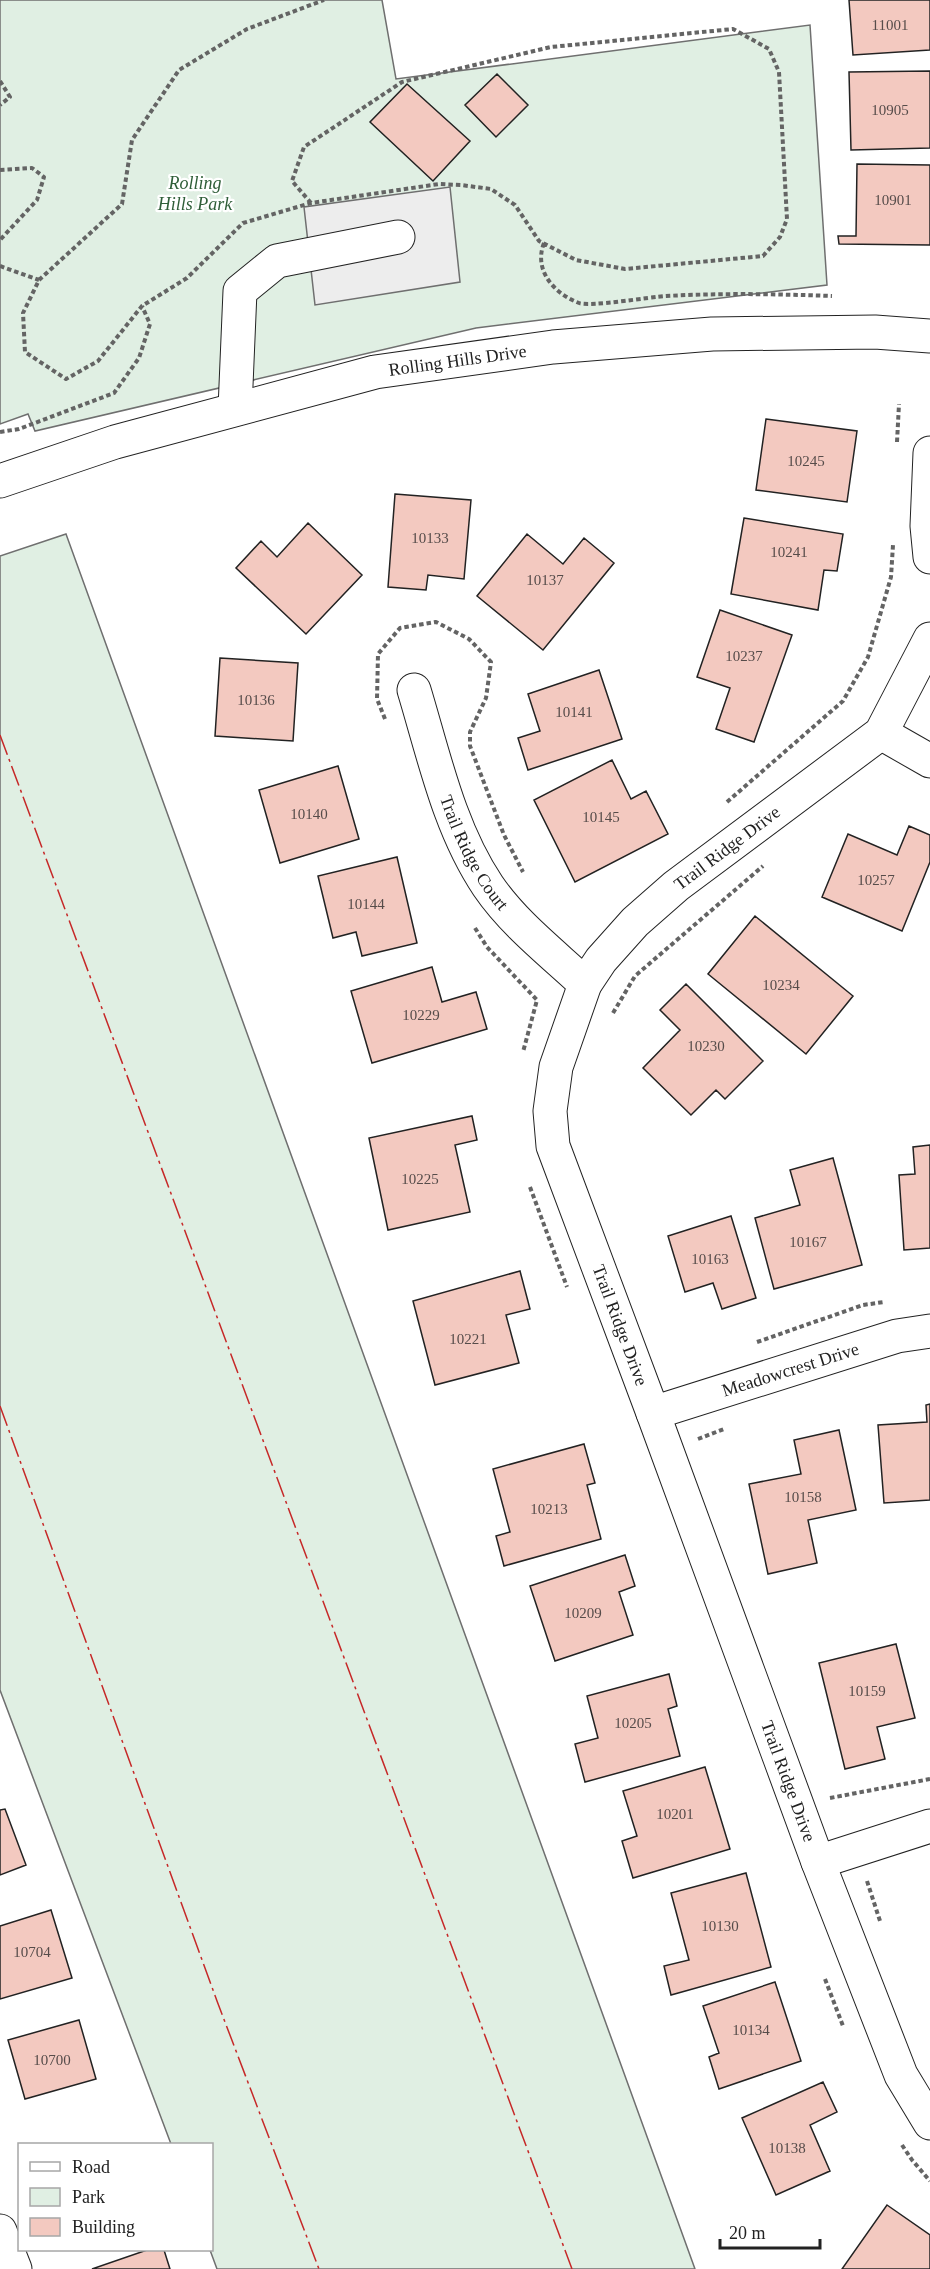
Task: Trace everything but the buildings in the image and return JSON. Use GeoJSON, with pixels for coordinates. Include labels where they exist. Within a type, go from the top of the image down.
{"type":"FeatureCollection","features":[{"type":"Feature","properties":{"kind":"street"},"geometry":{"type":"LineString","coordinates":[[235,409],[240,291],[277,261],[398,237]]}},
{"type":"Feature","properties":{"kind":"street","name":"Rolling Hills Drive"},"geometry":{"type":"LineString","coordinates":[[0,481],[115,442],[375,372],[554,347],[712,334],[875,332],[930,336]]}},
{"type":"Feature","properties":{"kind":"street"},"geometry":{"type":"LineString","coordinates":[[930,453],[927,526],[930,557]]}},
{"type":"Feature","properties":{"kind":"street","name":"Trail Ridge Drive"},"geometry":{"type":"LineString","coordinates":[[930,639],[881,733],[676,886],[635,922],[601,960],[585,984],[556,1067],[550,1111],[552,1146],[818,1862],[901,2075],[930,2122]]}},
{"type":"Feature","properties":{"kind":"street","name":"Trail Ridge Court"},"geometry":{"type":"LineString","coordinates":[[414,690],[464,846],[489,888],[515,918],[585,984]]}},
{"type":"Feature","properties":{"kind":"street"},"geometry":{"type":"LineString","coordinates":[[881,733],[930,761]]}},
{"type":"Feature","properties":{"kind":"street","name":"Meadowcrest Drive"},"geometry":{"type":"LineString","coordinates":[[653,1413],[897,1336],[930,1331]]}},
{"type":"Feature","properties":{"kind":"street"},"geometry":{"type":"LineString","coordinates":[[818,1862],[930,1826]]}},
{"type":"Feature","properties":{"kind":"street"},"geometry":{"type":"LineString","coordinates":[[0,2231],[15,2269]]}},
{"type":"Feature","properties":{"kind":"path"},"geometry":{"type":"LineString","coordinates":[[311,203],[292,181],[304,147],[402,82],[551,47],[733,29],[769,49],[779,72],[787,219],[780,237],[763,256],[625,269],[576,260],[539,241],[515,205],[491,189],[439,184],[311,203],[243,223],[187,278],[142,306],[98,360],[66,379],[26,352],[23,313],[39,280],[122,204],[132,140],[179,70],[247,29],[324,0]]}},
{"type":"Feature","properties":{"kind":"path"},"geometry":{"type":"LineString","coordinates":[[0,81],[10,97],[0,105]]}},
{"type":"Feature","properties":{"kind":"path"},"geometry":{"type":"LineString","coordinates":[[0,170],[32,168],[44,177],[37,200],[0,240]]}},
{"type":"Feature","properties":{"kind":"path"},"geometry":{"type":"LineString","coordinates":[[544,243],[541,269],[556,291],[582,304],[667,296],[775,293],[834,296]]}},
{"type":"Feature","properties":{"kind":"path"},"geometry":{"type":"LineString","coordinates":[[0,266],[39,280]]}},
{"type":"Feature","properties":{"kind":"path"},"geometry":{"type":"LineString","coordinates":[[0,432],[29,425],[114,393],[140,358],[150,324],[142,306]]}},
{"type":"Feature","properties":{"kind":"path"},"geometry":{"type":"LineString","coordinates":[[721,808],[843,701],[868,657],[891,577],[893,542]]}},
{"type":"Feature","properties":{"kind":"path"},"geometry":{"type":"LineString","coordinates":[[468,639],[491,662],[486,698],[470,732],[470,746],[504,835],[527,882]]}},
{"type":"Feature","properties":{"kind":"path"},"geometry":{"type":"LineString","coordinates":[[612,1014],[635,976],[772,859]]}},
{"type":"Feature","properties":{"kind":"path"},"geometry":{"type":"LineString","coordinates":[[831,1799],[930,1779]]}},
{"type":"Feature","properties":{"kind":"green space","name":"Rolling Hills Park"},"geometry":{"type":"Polygon","coordinates":[[[0,0],[382,0],[396,79],[810,25],[827,285],[476,328],[35,431],[28,414],[0,424],[0,0]]]}},
{"type":"Feature","properties":{"kind":"green space"},"geometry":{"type":"Polygon","coordinates":[[[66,534],[695,2269],[217,2269],[210,2251],[213,2251],[213,2143],[171,2143],[0,1690],[0,556],[66,534]]]}},
{"type":"Feature","properties":{"kind":"shaded area"},"geometry":{"type":"Polygon","coordinates":[[[450,187],[460,282],[315,305],[304,207],[450,187]]]}},
{"type":"Feature","properties":{"kind":"power"},"geometry":{"type":"LineString","coordinates":[[0,735],[572,2269]]}},
{"type":"Feature","properties":{"kind":"power"},"geometry":{"type":"LineString","coordinates":[[0,1406],[217,2001],[319,2269]]}}]}
